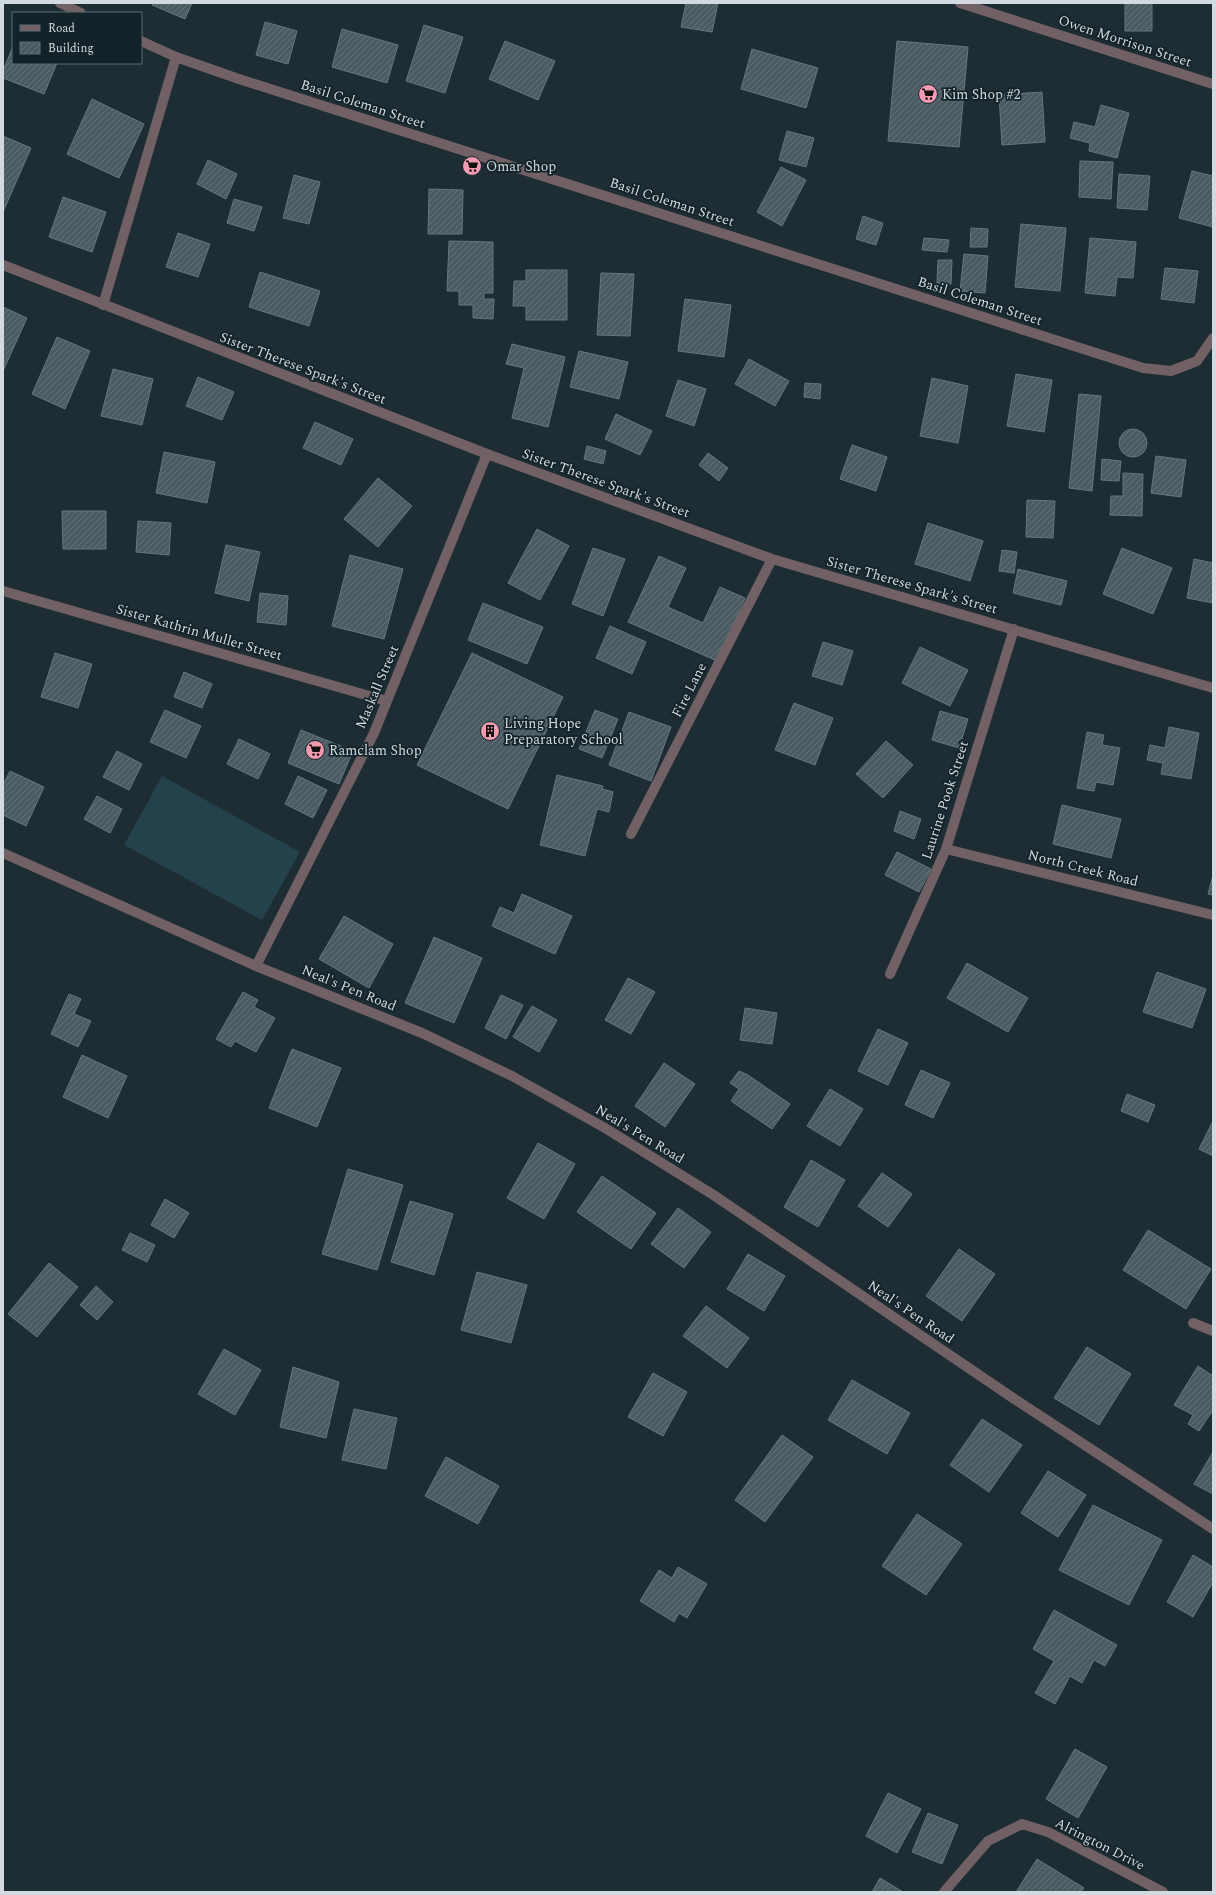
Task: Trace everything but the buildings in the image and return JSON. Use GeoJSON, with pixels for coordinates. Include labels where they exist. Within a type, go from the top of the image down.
{"type":"FeatureCollection","features":[{"type":"Feature","properties":{"kind":"street"},"geometry":{"type":"LineString","coordinates":[[60,3],[79,12]]}},
{"type":"Feature","properties":{"kind":"street","name":"Owen Morrison Street"},"geometry":{"type":"LineString","coordinates":[[960,3],[1213,84]]}},
{"type":"Feature","properties":{"kind":"street","name":"Basil Coleman Street"},"geometry":{"type":"LineString","coordinates":[[142,41],[176,57],[1143,368],[1170,371],[1197,361],[1213,338]]}},
{"type":"Feature","properties":{"kind":"street"},"geometry":{"type":"LineString","coordinates":[[103,305],[176,57]]}},
{"type":"Feature","properties":{"kind":"street","name":"Sister Therese Spark's Street"},"geometry":{"type":"LineString","coordinates":[[3,265],[487,454],[772,559],[1213,688]]}},
{"type":"Feature","properties":{"kind":"street","name":"Maskall Street"},"geometry":{"type":"LineString","coordinates":[[256,966],[374,733],[487,454]]}},
{"type":"Feature","properties":{"kind":"street","name":"Fire Lane"},"geometry":{"type":"LineString","coordinates":[[631,834],[772,559]]}},
{"type":"Feature","properties":{"kind":"street","name":"Sister Kathrin Muller Street"},"geometry":{"type":"LineString","coordinates":[[3,591],[387,701]]}},
{"type":"Feature","properties":{"kind":"street","name":"Laurine Pook Street"},"geometry":{"type":"LineString","coordinates":[[890,974],[946,849],[1014,629]]}},
{"type":"Feature","properties":{"kind":"street","name":"North Creek Road"},"geometry":{"type":"LineString","coordinates":[[946,849],[1213,915]]}},
{"type":"Feature","properties":{"kind":"street","name":"Neal's Pen Road"},"geometry":{"type":"LineString","coordinates":[[3,853],[256,966],[422,1033],[512,1076],[605,1128],[712,1194],[1013,1398],[1213,1529]]}},
{"type":"Feature","properties":{"kind":"street"},"geometry":{"type":"LineString","coordinates":[[1193,1323],[1213,1331]]}},
{"type":"Feature","properties":{"kind":"street","name":"Alrington Drive"},"geometry":{"type":"LineString","coordinates":[[944,1892],[988,1841],[1022,1824],[1048,1832],[1163,1892]]}},
{"type":"Feature","properties":{"kind":"shaded area"},"geometry":{"type":"Polygon","coordinates":[[[162,776],[300,852],[262,920],[124,845],[162,776]]]}},
{"type":"Feature","properties":{"kind":"place","name":"Kim Shop #2"},"geometry":{"type":"Point","coordinates":[928,94]}},
{"type":"Feature","properties":{"kind":"place","name":"Omar Shop"},"geometry":{"type":"Point","coordinates":[472,166]}},
{"type":"Feature","properties":{"kind":"place","name":"Living Hope Preparatory School"},"geometry":{"type":"Point","coordinates":[490,731]}},
{"type":"Feature","properties":{"kind":"place","name":"Ramclam Shop"},"geometry":{"type":"Point","coordinates":[315,750]}}]}
